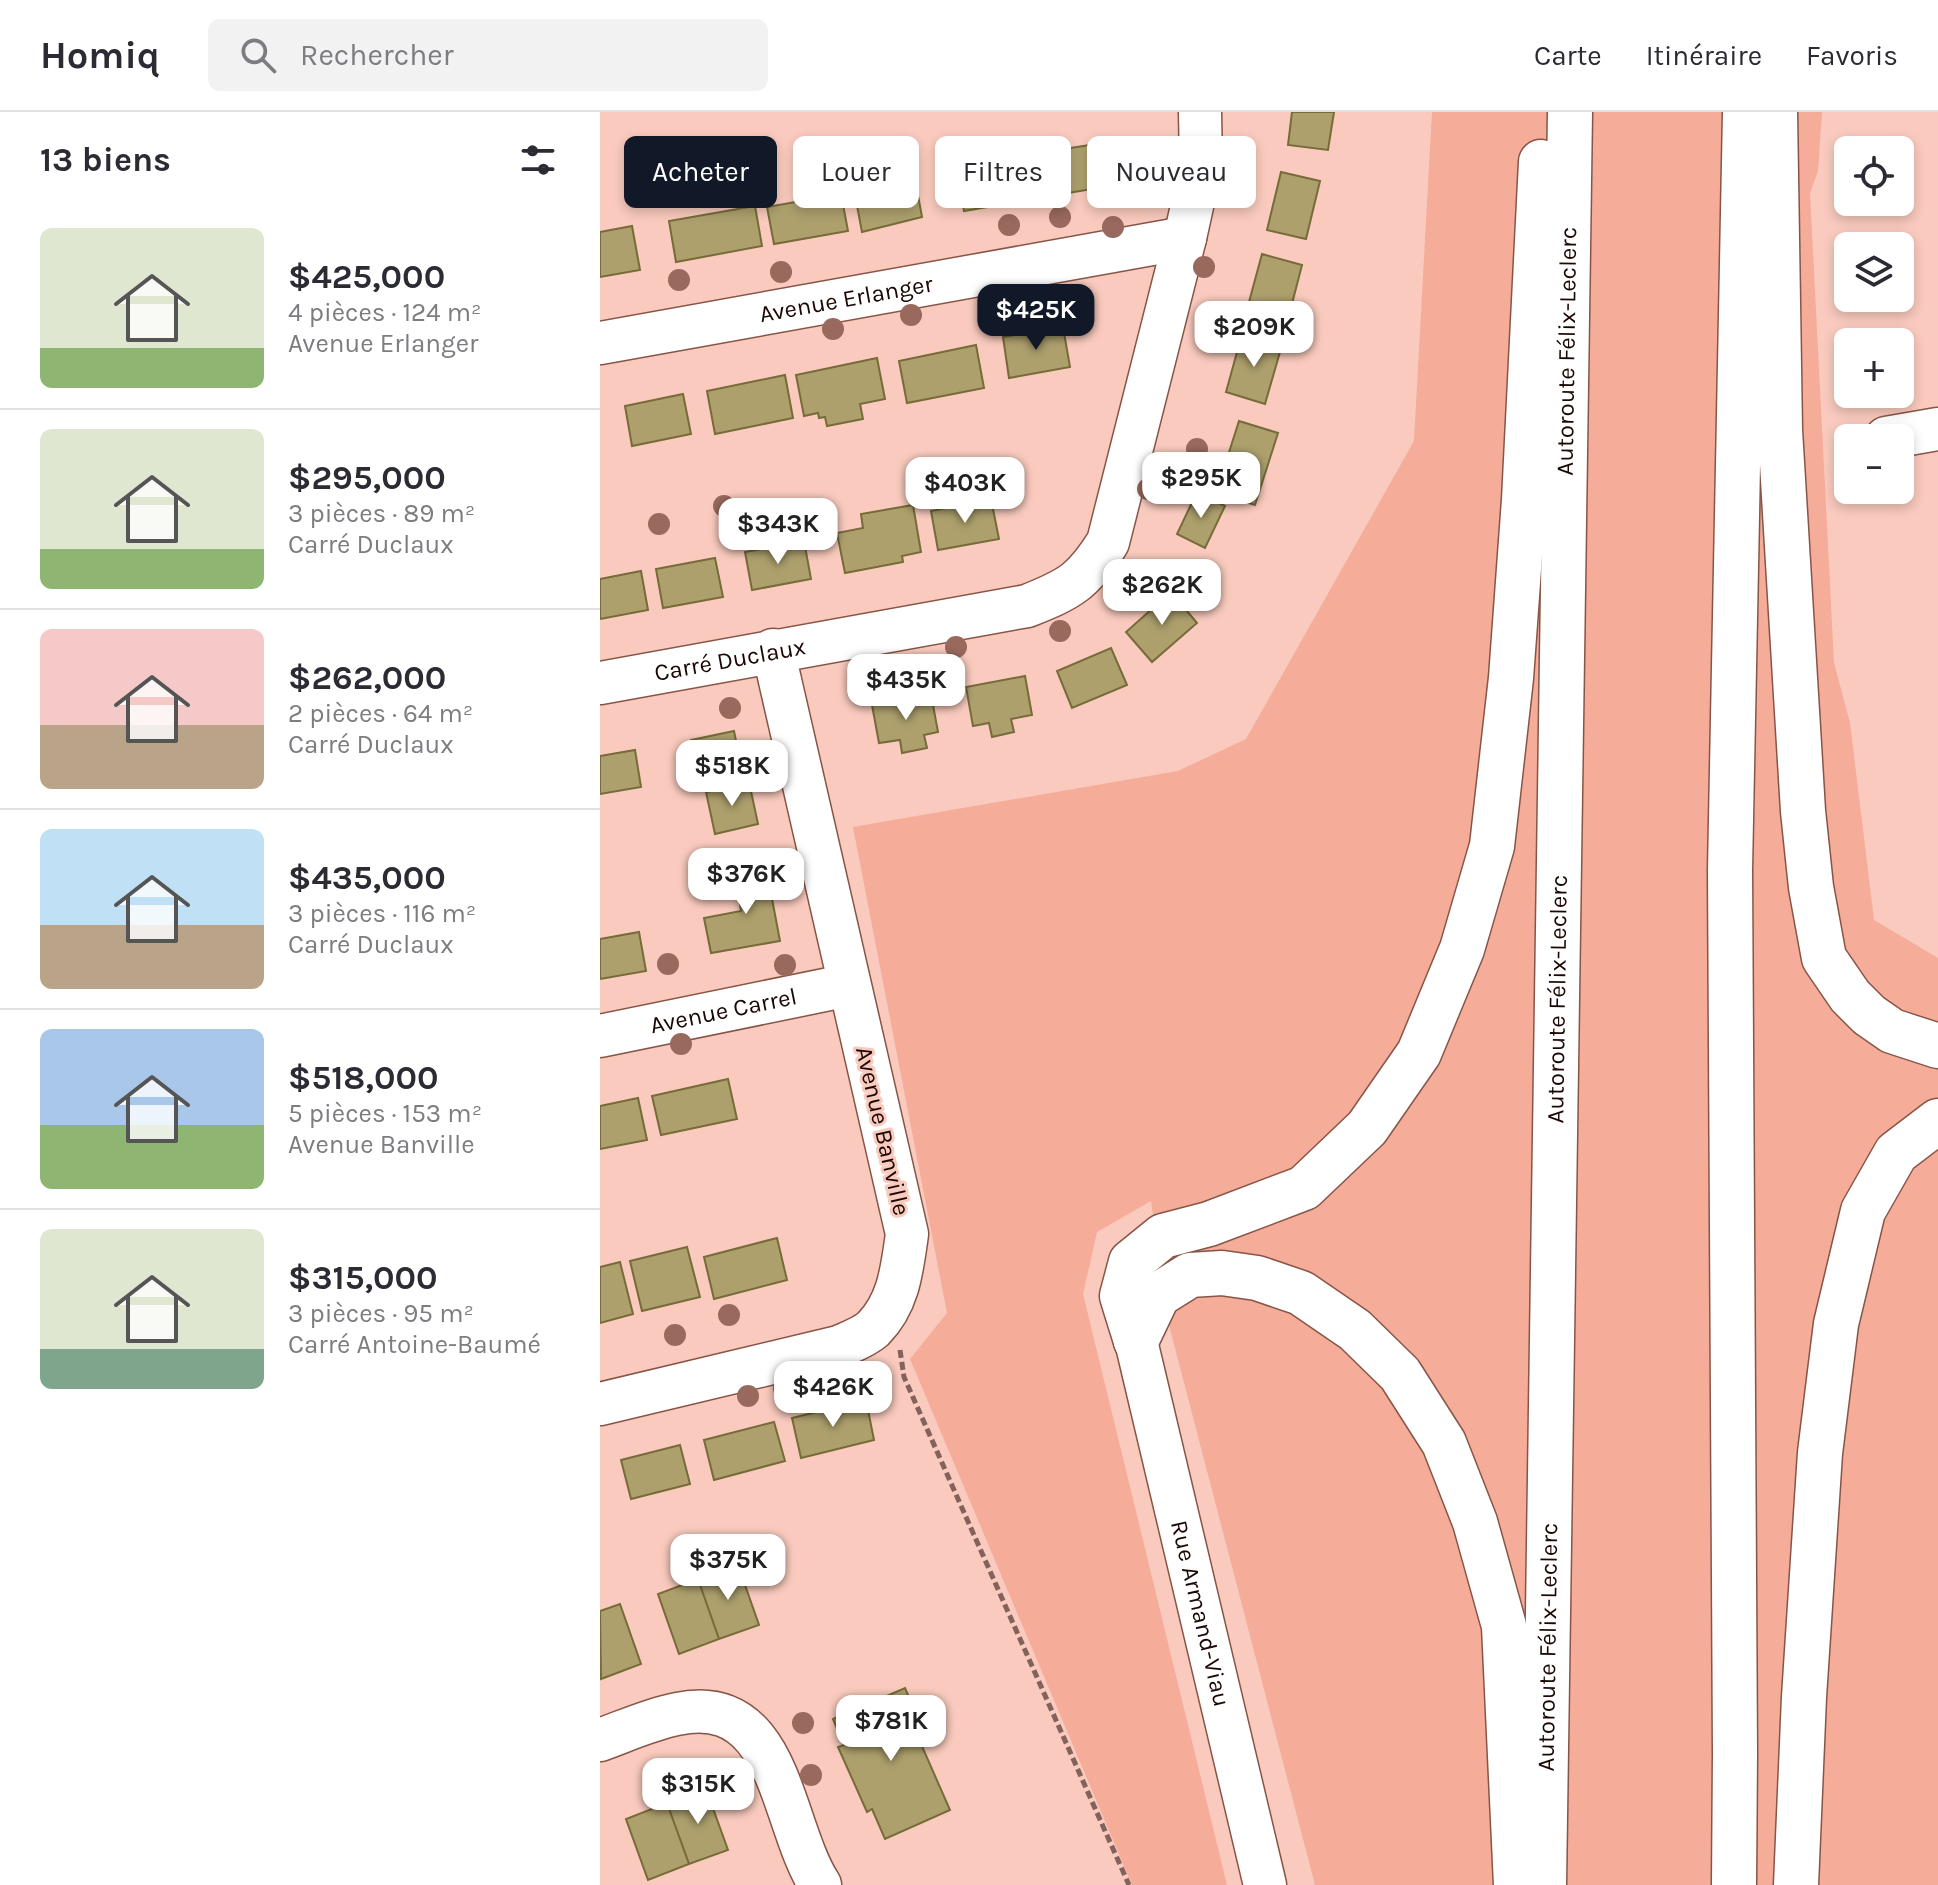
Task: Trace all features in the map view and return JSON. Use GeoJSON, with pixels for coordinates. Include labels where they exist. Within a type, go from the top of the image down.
{"type":"FeatureCollection","features":[{"type":"Feature","properties":{"kind":"highway"},"geometry":{"type":"LineString","coordinates":[[1136,1341],[1122,1296],[1131,1262],[1163,1236],[1209,1224],[1304,1188],[1367,1128],[1419,1053],[1462,949],[1492,846],[1511,678],[1545,112]]}},
{"type":"Feature","properties":{"kind":"highway","name":"Autoroute Félix-Leclerc"},"geometry":{"type":"LineString","coordinates":[[1544,1885],[1570,112]]}},
{"type":"Feature","properties":{"kind":"highway"},"geometry":{"type":"LineString","coordinates":[[1734,1885],[1730,870],[1745,112]]}},
{"type":"Feature","properties":{"kind":"highway"},"geometry":{"type":"LineString","coordinates":[[1775,112],[1780,430],[1803,811],[1811,887],[1824,958],[1850,996],[1869,1015],[1892,1031],[1938,1046]]}},
{"type":"Feature","properties":{"kind":"highway"},"geometry":{"type":"LineString","coordinates":[[1796,1885],[1804,1697],[1820,1453],[1836,1324],[1863,1211],[1896,1153],[1938,1121]]}},
{"type":"Feature","properties":{"kind":"highway"},"geometry":{"type":"LineString","coordinates":[[1136,1341],[1158,1295],[1190,1275],[1222,1273],[1257,1278],[1301,1293],[1355,1330],[1400,1374],[1444,1443],[1475,1522],[1504,1626],[1516,1885]]}},
{"type":"Feature","properties":{"kind":"street","name":"Carré Duclaux"},"geometry":{"type":"LineString","coordinates":[[600,683],[1027,606],[1062,592],[1090,570],[1108,542],[1185,238],[1201,165],[1200,112]]}},
{"type":"Feature","properties":{"kind":"street","name":"Avenue Erlanger"},"geometry":{"type":"LineString","coordinates":[[600,343],[1185,238]]}},
{"type":"Feature","properties":{"kind":"street"},"geometry":{"type":"LineString","coordinates":[[1914,433],[1938,429]]}},
{"type":"Feature","properties":{"kind":"street","name":"Avenue Banville"},"geometry":{"type":"LineString","coordinates":[[773,650],[907,1234],[893,1304]]}},
{"type":"Feature","properties":{"kind":"street","name":"Avenue Carrel"},"geometry":{"type":"LineString","coordinates":[[600,1036],[849,985]]}},
{"type":"Feature","properties":{"kind":"street"},"geometry":{"type":"LineString","coordinates":[[600,1404],[839,1347],[871,1330],[893,1304]]}},
{"type":"Feature","properties":{"kind":"street","name":"Rue Armand-Viau"},"geometry":{"type":"LineString","coordinates":[[1136,1341],[1265,1885]]}},
{"type":"Feature","properties":{"kind":"street"},"geometry":{"type":"LineString","coordinates":[[600,1740],[677,1713],[710,1712],[734,1720],[755,1734],[772,1764],[807,1865],[820,1885]]}},
{"type":"Feature","properties":{"kind":"path"},"geometry":{"type":"LineString","coordinates":[[893,1304],[904,1377],[1129,1885]]}},
{"type":"Feature","properties":{"kind":"shaded area"},"geometry":{"type":"Polygon","coordinates":[[[1432,112],[1822,112],[1818,171],[1810,193],[1834,663],[1850,723],[1874,920],[1938,958],[1938,1885],[1315,1885],[1170,1329],[1151,1201],[1097,1232],[1083,1294],[1227,1885],[1132,1885],[910,1359],[947,1313],[853,827],[1178,771],[1246,739],[1414,441],[1432,112]]]}},
{"type":"Feature","properties":{"kind":"building"},"geometry":{"type":"Polygon","coordinates":[[[1292,112],[1334,112],[1328,150],[1288,145],[1292,112]]]}},
{"type":"Feature","properties":{"kind":"building"},"geometry":{"type":"Polygon","coordinates":[[[1087,145],[1087,190],[1071,192],[1071,148],[1087,145]]]}},
{"type":"Feature","properties":{"kind":"building"},"geometry":{"type":"Polygon","coordinates":[[[1281,172],[1320,181],[1306,239],[1267,230],[1281,172]]]}},
{"type":"Feature","properties":{"kind":"building"},"geometry":{"type":"Polygon","coordinates":[[[919,201],[922,217],[862,232],[857,208],[919,208],[919,201]]]}},
{"type":"Feature","properties":{"kind":"building"},"geometry":{"type":"Polygon","coordinates":[[[793,202],[793,208],[844,208],[848,231],[774,244],[767,208],[777,208],[777,205],[793,202]]]}},
{"type":"Feature","properties":{"kind":"building"},"geometry":{"type":"Polygon","coordinates":[[[755,208],[762,246],[676,262],[669,221],[755,208]]]}},
{"type":"Feature","properties":{"kind":"building"},"geometry":{"type":"Polygon","coordinates":[[[632,226],[640,270],[600,277],[600,232],[632,226]]]}},
{"type":"Feature","properties":{"kind":"building"},"geometry":{"type":"Polygon","coordinates":[[[1262,254],[1302,265],[1287,323],[1246,313],[1262,254]]]}},
{"type":"Feature","properties":{"kind":"building"},"geometry":{"type":"Polygon","coordinates":[[[1063,327],[1070,367],[1009,378],[1003,337],[1063,327]]]}},
{"type":"Feature","properties":{"kind":"building"},"geometry":{"type":"Polygon","coordinates":[[[1242,334],[1282,345],[1265,404],[1226,392],[1242,334]]]}},
{"type":"Feature","properties":{"kind":"building"},"geometry":{"type":"Polygon","coordinates":[[[976,345],[984,388],[907,403],[899,361],[976,345]]]}},
{"type":"Feature","properties":{"kind":"building"},"geometry":{"type":"Polygon","coordinates":[[[877,358],[885,399],[860,404],[863,419],[827,426],[825,417],[819,418],[818,413],[804,416],[796,375],[877,358]]]}},
{"type":"Feature","properties":{"kind":"building"},"geometry":{"type":"Polygon","coordinates":[[[785,375],[793,418],[715,434],[707,391],[785,375]]]}},
{"type":"Feature","properties":{"kind":"building"},"geometry":{"type":"Polygon","coordinates":[[[683,394],[691,434],[632,446],[625,406],[683,394]]]}},
{"type":"Feature","properties":{"kind":"building"},"geometry":{"type":"Polygon","coordinates":[[[1239,421],[1278,433],[1255,505],[1216,493],[1239,421]]]}},
{"type":"Feature","properties":{"kind":"building"},"geometry":{"type":"Polygon","coordinates":[[[1197,492],[1225,506],[1205,548],[1177,534],[1197,492]]]}},
{"type":"Feature","properties":{"kind":"building"},"geometry":{"type":"Polygon","coordinates":[[[991,499],[999,539],[938,550],[931,511],[991,499]]]}},
{"type":"Feature","properties":{"kind":"building"},"geometry":{"type":"Polygon","coordinates":[[[913,505],[921,552],[902,556],[903,562],[845,573],[837,533],[863,528],[861,514],[913,505]]]}},
{"type":"Feature","properties":{"kind":"building"},"geometry":{"type":"Polygon","coordinates":[[[804,541],[811,579],[752,590],[745,552],[804,541]]]}},
{"type":"Feature","properties":{"kind":"building"},"geometry":{"type":"Polygon","coordinates":[[[715,558],[723,597],[663,608],[656,569],[715,558]]]}},
{"type":"Feature","properties":{"kind":"building"},"geometry":{"type":"Polygon","coordinates":[[[641,571],[648,610],[600,619],[600,579],[641,571]]]}},
{"type":"Feature","properties":{"kind":"building"},"geometry":{"type":"Polygon","coordinates":[[[1171,592],[1197,623],[1152,662],[1126,632],[1171,592]]]}},
{"type":"Feature","properties":{"kind":"building"},"geometry":{"type":"Polygon","coordinates":[[[1111,648],[1127,685],[1072,708],[1057,671],[1111,648]]]}},
{"type":"Feature","properties":{"kind":"building"},"geometry":{"type":"Polygon","coordinates":[[[1025,676],[1032,715],[1011,719],[1014,732],[992,737],[989,723],[973,726],[966,687],[1025,676]]]}},
{"type":"Feature","properties":{"kind":"building"},"geometry":{"type":"Polygon","coordinates":[[[931,694],[938,732],[924,735],[927,748],[902,753],[900,740],[879,743],[872,705],[931,694]]]}},
{"type":"Feature","properties":{"kind":"building"},"geometry":{"type":"Polygon","coordinates":[[[734,731],[742,771],[700,781],[691,740],[734,731]]]}},
{"type":"Feature","properties":{"kind":"building"},"geometry":{"type":"Polygon","coordinates":[[[635,750],[641,787],[600,794],[600,756],[635,750]]]}},
{"type":"Feature","properties":{"kind":"building"},"geometry":{"type":"Polygon","coordinates":[[[749,782],[758,824],[715,834],[706,792],[749,782]]]}},
{"type":"Feature","properties":{"kind":"building"},"geometry":{"type":"Polygon","coordinates":[[[766,867],[780,941],[711,953],[704,918],[741,911],[735,873],[766,867]]]}},
{"type":"Feature","properties":{"kind":"building"},"geometry":{"type":"Polygon","coordinates":[[[639,932],[646,971],[600,979],[600,939],[639,932]]]}},
{"type":"Feature","properties":{"kind":"building"},"geometry":{"type":"Polygon","coordinates":[[[728,1079],[737,1119],[661,1135],[652,1096],[728,1079]]]}},
{"type":"Feature","properties":{"kind":"building"},"geometry":{"type":"Polygon","coordinates":[[[638,1098],[647,1140],[600,1149],[600,1106],[638,1098]]]}},
{"type":"Feature","properties":{"kind":"building"},"geometry":{"type":"Polygon","coordinates":[[[777,1238],[787,1280],[714,1299],[704,1257],[777,1238]]]}},
{"type":"Feature","properties":{"kind":"building"},"geometry":{"type":"Polygon","coordinates":[[[687,1247],[700,1297],[642,1311],[630,1261],[687,1247]]]}},
{"type":"Feature","properties":{"kind":"building"},"geometry":{"type":"Polygon","coordinates":[[[620,1262],[633,1314],[600,1323],[600,1267],[620,1262]]]}},
{"type":"Feature","properties":{"kind":"building"},"geometry":{"type":"Polygon","coordinates":[[[866,1400],[874,1440],[801,1458],[792,1418],[866,1400]]]}},
{"type":"Feature","properties":{"kind":"building"},"geometry":{"type":"Polygon","coordinates":[[[774,1422],[785,1461],[714,1480],[704,1440],[774,1422]]]}},
{"type":"Feature","properties":{"kind":"building"},"geometry":{"type":"Polygon","coordinates":[[[680,1445],[690,1484],[631,1499],[621,1460],[680,1445]]]}},
{"type":"Feature","properties":{"kind":"building"},"geometry":{"type":"Polygon","coordinates":[[[738,1565],[759,1625],[719,1639],[698,1579],[738,1565]]]}},
{"type":"Feature","properties":{"kind":"building"},"geometry":{"type":"Polygon","coordinates":[[[698,1579],[719,1639],[679,1654],[658,1594],[698,1579]]]}},
{"type":"Feature","properties":{"kind":"building"},"geometry":{"type":"Polygon","coordinates":[[[620,1604],[641,1664],[601,1679],[600,1611],[620,1604]]]}},
{"type":"Feature","properties":{"kind":"building"},"geometry":{"type":"Polygon","coordinates":[[[905,1688],[928,1741],[921,1744],[950,1810],[885,1839],[872,1809],[867,1812],[838,1747],[844,1745],[833,1719],[905,1688]]]}},
{"type":"Feature","properties":{"kind":"building"},"geometry":{"type":"Polygon","coordinates":[[[706,1789],[728,1850],[689,1864],[667,1803],[706,1789]]]}},
{"type":"Feature","properties":{"kind":"building"},"geometry":{"type":"Polygon","coordinates":[[[667,1803],[689,1864],[648,1880],[626,1819],[667,1803]]]}}]}
